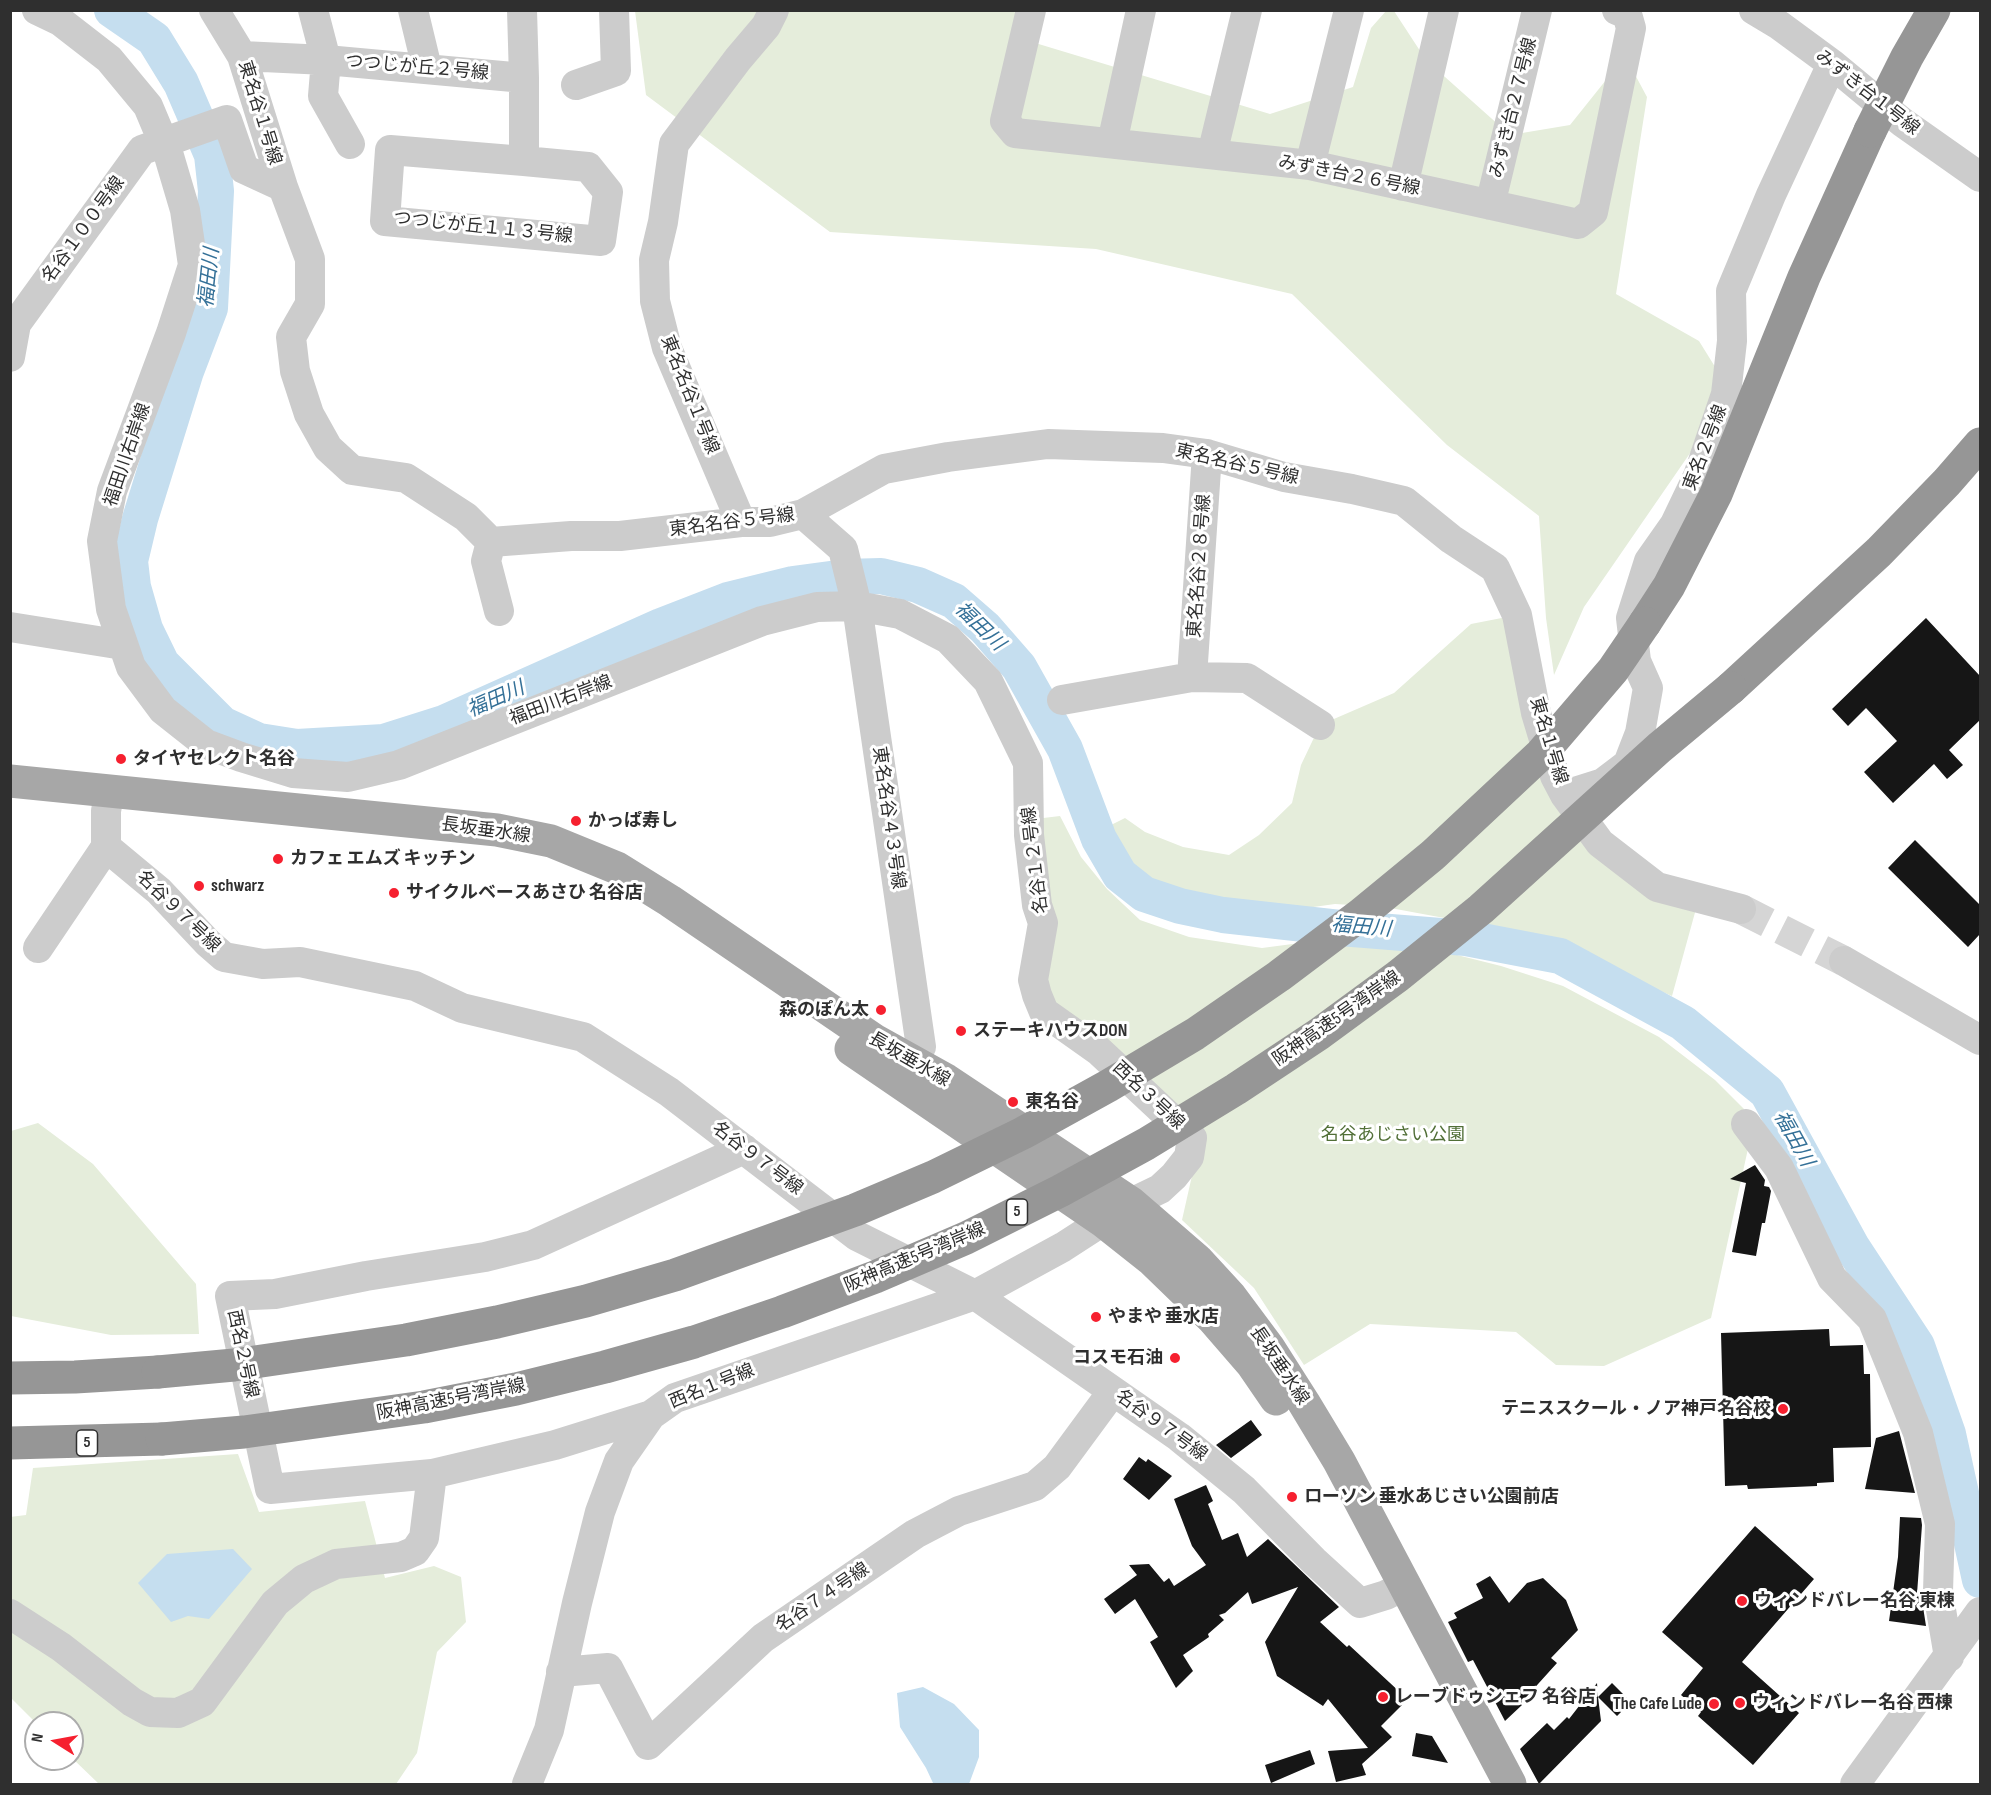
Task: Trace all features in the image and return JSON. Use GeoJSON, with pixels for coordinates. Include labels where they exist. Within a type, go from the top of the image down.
{"type":"FeatureCollection","features":[{"type":"Feature","properties":{"kind":"highway"},"geometry":{"type":"LineString","coordinates":[[10,1378],[75,1377],[234,1365],[406,1340],[586,1301],[675,1275],[855,1210],[1023,1133],[1195,1034],[1279,976],[1360,915],[1433,855],[1541,754],[1613,670],[1646,623],[1669,586],[1716,494],[1808,267],[1870,131],[1907,57],[1934,10]]}},
{"type":"Feature","properties":{"kind":"highway","name":"阪神高速5号湾岸線"},"geometry":{"type":"LineString","coordinates":[[10,1443],[162,1439],[256,1431],[413,1409],[516,1389],[694,1342],[782,1312],[875,1277],[966,1238],[1060,1191],[1146,1144],[1320,1034],[1398,976],[1481,909],[1659,748],[1731,688],[1879,552],[1947,482],[1980,444]]}},
{"type":"Feature","properties":{"kind":"main road","name":"長坂垂水線"},"geometry":{"type":"LineString","coordinates":[[10,781],[108,801],[523,855],[571,870],[610,888],[905,1072],[1151,1259],[1213,1319],[1252,1364],[1288,1416],[1396,1590],[1510,1785]]}},
{"type":"Feature","properties":{"kind":"main road","name":"長坂垂水線"},"geometry":{"type":"LineString","coordinates":[[10,801],[108,801]]}},
{"type":"Feature","properties":{"kind":"main road","name":"長坂垂水線"},"geometry":{"type":"LineString","coordinates":[[905,1072],[946,1080],[1131,1203],[1197,1260],[1231,1296],[1269,1348],[1339,1461],[1487,1785]]}},
{"type":"Feature","properties":{"kind":"street","name":"福田川右岸線"},"geometry":{"type":"LineString","coordinates":[[37,10],[60,21],[109,59],[148,106],[169,156],[185,210],[192,265],[171,333],[112,491],[102,541],[111,609],[131,667],[163,710],[206,744],[293,773],[348,777],[399,765],[762,621],[817,607],[857,606],[900,614],[948,639],[988,681],[1028,764]]}},
{"type":"Feature","properties":{"kind":"street","name":"東名谷１号線"},"geometry":{"type":"LineString","coordinates":[[213,10],[242,56],[283,187]]}},
{"type":"Feature","properties":{"kind":"street"},"geometry":{"type":"LineString","coordinates":[[313,10],[326,60],[323,96],[350,144]]}},
{"type":"Feature","properties":{"kind":"street"},"geometry":{"type":"LineString","coordinates":[[413,10],[427,68]]}},
{"type":"Feature","properties":{"kind":"street"},"geometry":{"type":"LineString","coordinates":[[522,10],[524,161]]}},
{"type":"Feature","properties":{"kind":"street"},"geometry":{"type":"LineString","coordinates":[[576,85],[616,71],[614,10]]}},
{"type":"Feature","properties":{"kind":"street","name":"東名名谷１号線"},"geometry":{"type":"LineString","coordinates":[[741,522],[667,348],[655,302],[654,260],[663,222],[674,144],[766,26],[774,10]]}},
{"type":"Feature","properties":{"kind":"street","name":"みずき台２６号線"},"geometry":{"type":"LineString","coordinates":[[1031,10],[1005,121],[1015,133],[1310,165],[1578,224],[1593,212],[1631,28],[1627,14],[1617,10]]}},
{"type":"Feature","properties":{"kind":"street"},"geometry":{"type":"LineString","coordinates":[[1112,143],[1141,10]]}},
{"type":"Feature","properties":{"kind":"street"},"geometry":{"type":"LineString","coordinates":[[1212,154],[1247,10]]}},
{"type":"Feature","properties":{"kind":"street"},"geometry":{"type":"LineString","coordinates":[[1310,165],[1349,10]]}},
{"type":"Feature","properties":{"kind":"street"},"geometry":{"type":"LineString","coordinates":[[1403,186],[1444,10]]}},
{"type":"Feature","properties":{"kind":"street","name":"みずき台２７号線"},"geometry":{"type":"LineString","coordinates":[[1490,205],[1537,10]]}},
{"type":"Feature","properties":{"kind":"street","name":"みずき台１号線"},"geometry":{"type":"LineString","coordinates":[[1754,10],[1779,25],[1832,64],[1902,122],[1980,177]]}},
{"type":"Feature","properties":{"kind":"street","name":"つつじが丘２号線"},"geometry":{"type":"LineString","coordinates":[[242,56],[326,60],[524,78]]}},
{"type":"Feature","properties":{"kind":"street","name":"東名２号線"},"geometry":{"type":"LineString","coordinates":[[1565,795],[1603,783],[1628,764],[1640,733],[1648,688],[1636,661],[1631,618],[1649,561],[1675,524],[1698,476],[1726,394],[1732,341],[1731,291],[1771,195],[1832,64]]}},
{"type":"Feature","properties":{"kind":"street"},"geometry":{"type":"LineString","coordinates":[[163,143],[227,120],[244,169],[283,187],[310,259],[310,304],[291,337],[295,371],[309,414],[328,448],[352,470],[406,478],[466,517],[491,542],[486,561],[499,611]]}},
{"type":"Feature","properties":{"kind":"street","name":"名谷１００号線"},"geometry":{"type":"LineString","coordinates":[[13,325],[142,150],[163,143]]}},
{"type":"Feature","properties":{"kind":"street","name":"つつじが丘１１３号線"},"geometry":{"type":"LineString","coordinates":[[390,150],[524,161],[588,167],[608,192],[601,241],[385,221],[390,150]]}},
{"type":"Feature","properties":{"kind":"street"},"geometry":{"type":"LineString","coordinates":[[10,357],[13,325]]}},
{"type":"Feature","properties":{"kind":"street","name":"東名名谷５号線"},"geometry":{"type":"LineString","coordinates":[[491,542],[571,536],[620,536],[741,522],[770,522],[803,514],[884,469],[948,457],[1048,444],[1163,448],[1208,454],[1284,477],[1404,501],[1451,538],[1495,568],[1517,615]]}},
{"type":"Feature","properties":{"kind":"street","name":"東名名谷２８号線"},"geometry":{"type":"LineString","coordinates":[[1192,677],[1208,454]]}},
{"type":"Feature","properties":{"kind":"street","name":"東名名谷４３号線"},"geometry":{"type":"LineString","coordinates":[[803,514],[843,549],[857,606],[921,1047],[905,1072]]}},
{"type":"Feature","properties":{"kind":"street","name":"東名１号線"},"geometry":{"type":"LineString","coordinates":[[1517,615],[1536,713],[1555,776],[1565,795],[1600,843],[1657,887],[1741,909]]}},
{"type":"Feature","properties":{"kind":"street"},"geometry":{"type":"LineString","coordinates":[[10,627],[123,645]]}},
{"type":"Feature","properties":{"kind":"street"},"geometry":{"type":"LineString","coordinates":[[1062,700],[1192,677],[1247,678],[1320,725]]}},
{"type":"Feature","properties":{"kind":"street","name":"名谷１２号線"},"geometry":{"type":"LineString","coordinates":[[1028,764],[1029,835],[1037,905],[1043,923],[1033,980],[1044,1012],[1084,1041]]}},
{"type":"Feature","properties":{"kind":"street"},"geometry":{"type":"LineString","coordinates":[[38,948],[106,847],[108,801]]}},
{"type":"Feature","properties":{"kind":"street","name":"名谷９７号線"},"geometry":{"type":"LineString","coordinates":[[106,847],[159,891],[224,957],[263,964],[300,962],[415,986],[462,1008],[583,1037],[669,1092],[857,1236],[975,1295],[1179,1437],[1244,1490],[1314,1561],[1360,1603],[1396,1590]]}},
{"type":"Feature","properties":{"kind":"street"},"geometry":{"type":"LineString","coordinates":[[1844,961],[1980,1040]]}},
{"type":"Feature","properties":{"kind":"street","name":"西名３号線"},"geometry":{"type":"LineString","coordinates":[[1084,1041],[1099,1051],[1192,1138],[1189,1157],[1174,1176],[1160,1189],[1131,1203]]}},
{"type":"Feature","properties":{"kind":"street"},"geometry":{"type":"LineString","coordinates":[[1746,1124],[1779,1168],[1832,1278],[1872,1319],[1918,1433],[1940,1524],[1938,1592],[1949,1657]]}},
{"type":"Feature","properties":{"kind":"street","name":"西名２号線"},"geometry":{"type":"LineString","coordinates":[[651,1414],[555,1445],[432,1474],[270,1489],[230,1296],[275,1294],[366,1276],[485,1257],[533,1245],[744,1149]]}},
{"type":"Feature","properties":{"kind":"street","name":"西名１号線"},"geometry":{"type":"LineString","coordinates":[[527,1785],[549,1730],[600,1512],[619,1461],[651,1414],[675,1398],[975,1295],[1063,1247],[1131,1203]]}},
{"type":"Feature","properties":{"kind":"street","name":"名谷７４号線"},"geometry":{"type":"LineString","coordinates":[[561,1672],[608,1668],[648,1745],[763,1638],[915,1534],[959,1511],[1035,1486],[1057,1467],[1113,1391]]}},
{"type":"Feature","properties":{"kind":"street"},"geometry":{"type":"LineString","coordinates":[[10,1614],[61,1647],[132,1702],[150,1712],[178,1713],[202,1702],[275,1603],[304,1579],[336,1564],[401,1557],[415,1551],[424,1538],[432,1474]]}},
{"type":"Feature","properties":{"kind":"street"},"geometry":{"type":"LineString","coordinates":[[1855,1785],[1980,1612]]}},
{"type":"Feature","properties":{"kind":"green space"},"geometry":{"type":"Polygon","coordinates":[[[635,11],[1014,11],[1032,42],[1270,114],[1353,87],[1371,28],[1386,11],[1394,11],[1426,60],[1510,135],[1570,125],[1606,80],[1632,69],[1647,97],[1616,294],[1699,341],[1717,370],[1706,430],[1584,607],[1554,675],[1546,618],[1539,516],[1447,445],[1292,294],[1096,249],[830,232],[646,95],[635,11]]]}},
{"type":"Feature","properties":{"kind":"green space"},"geometry":{"type":"Polygon","coordinates":[[[1517,615],[1536,713],[1600,843],[1699,898],[1672,996],[1543,940],[1509,930],[1385,907],[1335,904],[1299,909],[1233,906],[1184,899],[1152,884],[1103,829],[1125,818],[1145,832],[1183,847],[1229,855],[1259,835],[1292,803],[1301,765],[1320,725],[1394,693],[1471,624],[1517,615]]]}},
{"type":"Feature","properties":{"kind":"green space","name":"名谷あじさい公園"},"geometry":{"type":"Polygon","coordinates":[[[1060,816],[1081,857],[1107,889],[1140,920],[1189,937],[1262,948],[1323,940],[1392,943],[1501,966],[1563,986],[1659,1037],[1715,1080],[1765,1130],[1749,1144],[1711,1318],[1604,1366],[1556,1365],[1516,1332],[1370,1324],[1304,1365],[1254,1288],[1182,1220],[1200,1140],[1047,999],[1035,819],[1060,816]]]}},
{"type":"Feature","properties":{"kind":"green space"},"geometry":{"type":"Polygon","coordinates":[[[38,1123],[93,1164],[196,1284],[199,1334],[111,1335],[11,1316],[11,1131],[38,1123]]]}},
{"type":"Feature","properties":{"kind":"green space"},"geometry":{"type":"Polygon","coordinates":[[[238,1454],[259,1512],[365,1501],[385,1578],[434,1566],[461,1577],[466,1622],[437,1652],[417,1753],[396,1784],[99,1784],[84,1770],[84,1711],[24,1711],[11,1698],[10,1517],[26,1515],[33,1468],[238,1454]]]}},
{"type":"Feature","properties":{"kind":"water"},"geometry":{"type":"Polygon","coordinates":[[[233,1549],[252,1569],[209,1619],[188,1616],[171,1622],[138,1583],[167,1554],[233,1549]]]}},
{"type":"Feature","properties":{"kind":"water"},"geometry":{"type":"Polygon","coordinates":[[[923,1687],[954,1704],[979,1730],[979,1757],[969,1784],[933,1783],[900,1727],[897,1693],[923,1687]]]}},
{"type":"Feature","properties":{"kind":"building"},"geometry":{"type":"Polygon","coordinates":[[[1926,618],[1980,676],[1980,720],[1949,750],[1963,765],[1947,779],[1934,764],[1893,803],[1864,772],[1897,741],[1866,708],[1848,726],[1832,709],[1926,618]]]}},
{"type":"Feature","properties":{"kind":"building"},"geometry":{"type":"Polygon","coordinates":[[[1915,840],[1980,905],[1980,934],[1968,947],[1888,868],[1915,840]]]}},
{"type":"Feature","properties":{"kind":"building"},"geometry":{"type":"Polygon","coordinates":[[[1755,1165],[1765,1180],[1764,1186],[1769,1187],[1771,1191],[1756,1256],[1732,1252],[1746,1183],[1730,1179],[1755,1165]]]}},
{"type":"Feature","properties":{"kind":"building"},"geometry":{"type":"Polygon","coordinates":[[[1829,1329],[1830,1346],[1863,1345],[1864,1374],[1870,1374],[1871,1447],[1833,1448],[1834,1482],[1817,1483],[1817,1486],[1748,1489],[1747,1485],[1725,1486],[1721,1333],[1829,1329]]]}},
{"type":"Feature","properties":{"kind":"building"},"geometry":{"type":"Polygon","coordinates":[[[1251,1420],[1262,1435],[1231,1458],[1216,1445],[1251,1420]]]}},
{"type":"Feature","properties":{"kind":"building"},"geometry":{"type":"Polygon","coordinates":[[[1899,1431],[1915,1493],[1865,1489],[1876,1438],[1899,1431]]]}},
{"type":"Feature","properties":{"kind":"building"},"geometry":{"type":"Polygon","coordinates":[[[1139,1457],[1146,1462],[1148,1459],[1172,1476],[1149,1500],[1123,1479],[1139,1457]]]}},
{"type":"Feature","properties":{"kind":"building"},"geometry":{"type":"Polygon","coordinates":[[[1206,1485],[1213,1501],[1208,1504],[1222,1540],[1238,1533],[1247,1557],[1268,1539],[1339,1607],[1320,1622],[1347,1647],[1349,1645],[1403,1695],[1402,1705],[1381,1726],[1392,1737],[1362,1764],[1366,1775],[1336,1782],[1328,1751],[1368,1748],[1328,1699],[1323,1706],[1277,1676],[1265,1642],[1298,1587],[1252,1604],[1248,1592],[1225,1613],[1219,1615],[1224,1620],[1208,1634],[1209,1637],[1183,1655],[1193,1671],[1176,1688],[1150,1642],[1158,1637],[1135,1599],[1115,1614],[1104,1599],[1137,1575],[1129,1565],[1149,1564],[1164,1582],[1169,1578],[1174,1586],[1206,1565],[1192,1546],[1174,1499],[1206,1485]]]}},
{"type":"Feature","properties":{"kind":"building"},"geometry":{"type":"Polygon","coordinates":[[[1900,1517],[1921,1518],[1917,1594],[1921,1594],[1926,1626],[1889,1621],[1898,1557],[1900,1517]]]}},
{"type":"Feature","properties":{"kind":"building"},"geometry":{"type":"Polygon","coordinates":[[[1755,1526],[1814,1579],[1742,1662],[1799,1713],[1753,1765],[1698,1716],[1701,1712],[1681,1695],[1703,1668],[1662,1632],[1755,1526]]]}},
{"type":"Feature","properties":{"kind":"building"},"geometry":{"type":"Polygon","coordinates":[[[1490,1576],[1509,1603],[1527,1583],[1543,1578],[1566,1600],[1578,1630],[1551,1658],[1557,1663],[1520,1704],[1522,1705],[1505,1721],[1473,1660],[1468,1662],[1448,1622],[1457,1618],[1454,1613],[1483,1598],[1476,1584],[1490,1576]]]}},
{"type":"Feature","properties":{"kind":"building"},"geometry":{"type":"Polygon","coordinates":[[[1597,1683],[1601,1721],[1539,1784],[1520,1749],[1547,1723],[1554,1730],[1567,1717],[1569,1719],[1597,1683]]]}},
{"type":"Feature","properties":{"kind":"building"},"geometry":{"type":"Polygon","coordinates":[[[1612,1683],[1631,1702],[1617,1716],[1598,1697],[1612,1683]]]}},
{"type":"Feature","properties":{"kind":"building"},"geometry":{"type":"Polygon","coordinates":[[[1416,1733],[1432,1736],[1448,1763],[1412,1756],[1416,1733]]]}},
{"type":"Feature","properties":{"kind":"building"},"geometry":{"type":"Polygon","coordinates":[[[1310,1750],[1315,1764],[1271,1783],[1265,1765],[1310,1750]]]}},
{"type":"Feature","properties":{"kind":"waterway","name":"福田川"},"geometry":{"type":"LineString","coordinates":[[112,10],[154,39],[181,83],[212,155],[216,191],[210,308],[186,371],[140,519],[130,561],[133,587],[145,629],[162,664],[222,724],[259,741],[297,747],[384,742],[444,723],[661,626],[728,600],[793,584],[845,577],[881,576],[918,585],[954,601],[985,628],[1019,667],[1065,749],[1099,839],[1120,875],[1144,894],[1180,906],[1223,915],[1340,928],[1466,938],[1560,956],[1683,1023],[1767,1092],[1852,1247],[1917,1346],[1948,1434],[1980,1580]]}},
{"type":"Feature","properties":{"kind":"tunnel"},"geometry":{"type":"LineString","coordinates":[[1741,909],[1844,961]]}},
{"type":"Feature","properties":{"kind":"place","name":"タイヤセレクト名谷"},"geometry":{"type":"Point","coordinates":[121,759]}},
{"type":"Feature","properties":{"kind":"place","name":"かっぱ寿し"},"geometry":{"type":"Point","coordinates":[576,821]}},
{"type":"Feature","properties":{"kind":"place","name":"カフェ エムズ キッチン"},"geometry":{"type":"Point","coordinates":[278,859]}},
{"type":"Feature","properties":{"kind":"place","name":"schwarz"},"geometry":{"type":"Point","coordinates":[199,886]}},
{"type":"Feature","properties":{"kind":"place","name":"サイクルベースあさひ 名谷店"},"geometry":{"type":"Point","coordinates":[394,893]}},
{"type":"Feature","properties":{"kind":"place","name":"森のぽん太"},"geometry":{"type":"Point","coordinates":[881,1010]}},
{"type":"Feature","properties":{"kind":"place","name":"ステーキハウスDON"},"geometry":{"type":"Point","coordinates":[961,1031]}},
{"type":"Feature","properties":{"kind":"place","name":"東名谷"},"geometry":{"type":"Point","coordinates":[1013,1102]}},
{"type":"Feature","properties":{"kind":"place","name":"やまや 垂水店"},"geometry":{"type":"Point","coordinates":[1096,1317]}},
{"type":"Feature","properties":{"kind":"place","name":"コスモ石油"},"geometry":{"type":"Point","coordinates":[1175,1358]}},
{"type":"Feature","properties":{"kind":"place","name":"テニススクール・ノア神戸名谷校"},"geometry":{"type":"Point","coordinates":[1783,1409]}},
{"type":"Feature","properties":{"kind":"place","name":"ローソン 垂水あじさい公園前店"},"geometry":{"type":"Point","coordinates":[1292,1497]}},
{"type":"Feature","properties":{"kind":"place","name":"ウィンドバレー名谷 東棟"},"geometry":{"type":"Point","coordinates":[1742,1601]}},
{"type":"Feature","properties":{"kind":"place","name":"レーブドゥシェフ 名谷店"},"geometry":{"type":"Point","coordinates":[1383,1697]}},
{"type":"Feature","properties":{"kind":"place","name":"ウィンドバレー名谷 西棟"},"geometry":{"type":"Point","coordinates":[1740,1703]}},
{"type":"Feature","properties":{"kind":"place","name":"The Cafe Lude"},"geometry":{"type":"Point","coordinates":[1714,1704]}}]}
